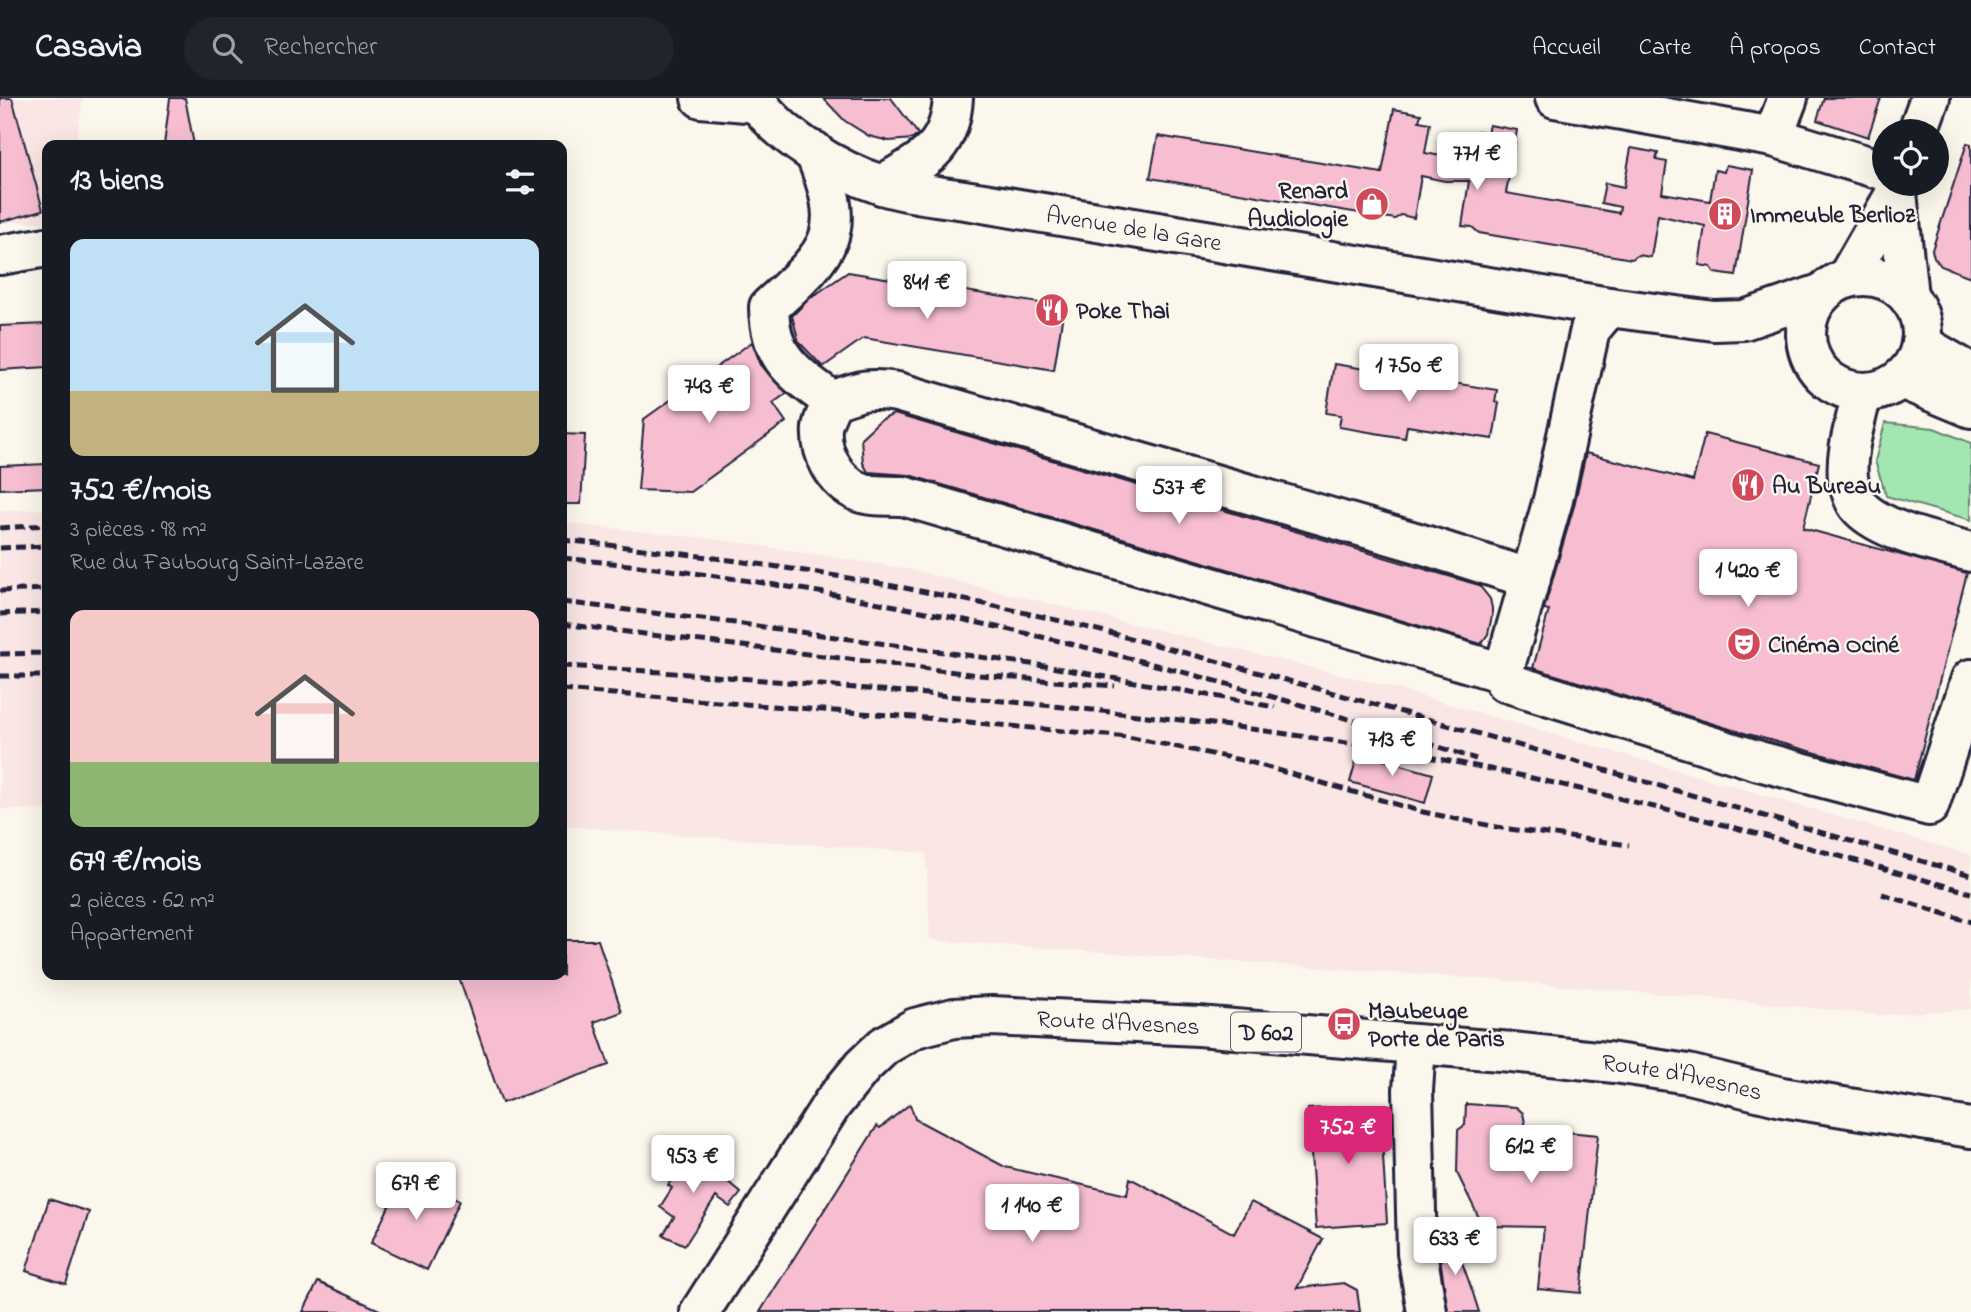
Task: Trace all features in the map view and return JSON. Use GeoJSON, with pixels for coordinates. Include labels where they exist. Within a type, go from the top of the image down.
{"type":"FeatureCollection","features":[{"type":"Feature","properties":{"kind":"street"},"geometry":{"type":"LineString","coordinates":[[701,98],[755,101]]}},
{"type":"Feature","properties":{"kind":"street"},"geometry":{"type":"LineString","coordinates":[[883,185],[934,150],[949,130],[953,98]]}},
{"type":"Feature","properties":{"kind":"street"},"geometry":{"type":"LineString","coordinates":[[1555,98],[1773,137],[1872,175]]}},
{"type":"Feature","properties":{"kind":"street"},"geometry":{"type":"LineString","coordinates":[[1773,137],[1788,98]]}},
{"type":"Feature","properties":{"kind":"street"},"geometry":{"type":"LineString","coordinates":[[1922,119],[1930,98]]}},
{"type":"Feature","properties":{"kind":"street","name":"Avenue de la Gare"},"geometry":{"type":"LineString","coordinates":[[755,101],[793,138],[814,152],[832,163],[883,185],[1089,222],[1609,307],[1714,321],[1744,320],[1835,286]]}},
{"type":"Feature","properties":{"kind":"street"},"geometry":{"type":"LineString","coordinates":[[814,152],[830,196],[831,230],[824,251],[810,269],[769,307],[770,329],[789,368],[832,401]]}},
{"type":"Feature","properties":{"kind":"street"},"geometry":{"type":"LineString","coordinates":[[1887,196],[1835,286],[1812,308],[1807,325],[1807,343],[1812,359],[1822,373],[1835,384],[1862,392],[1886,387],[1901,379],[1910,369],[1921,344],[1920,319],[1908,296],[1896,196]]}},
{"type":"Feature","properties":{"kind":"street"},"geometry":{"type":"LineString","coordinates":[[0,255],[42,248]]}},
{"type":"Feature","properties":{"kind":"street"},"geometry":{"type":"LineString","coordinates":[[1835,286],[1864,276],[1880,278],[1895,285],[1908,296]]}},
{"type":"Feature","properties":{"kind":"street"},"geometry":{"type":"LineString","coordinates":[[1609,307],[1590,330],[1565,450],[1503,673],[1505,682],[1759,761],[1929,806],[1971,679]]}},
{"type":"Feature","properties":{"kind":"street","name":"Avenue de la Gare"},"geometry":{"type":"LineString","coordinates":[[1744,320],[1807,343]]}},
{"type":"Feature","properties":{"kind":"street"},"geometry":{"type":"LineString","coordinates":[[1921,344],[1971,373]]}},
{"type":"Feature","properties":{"kind":"street"},"geometry":{"type":"LineString","coordinates":[[1901,379],[1971,408]]}},
{"type":"Feature","properties":{"kind":"street"},"geometry":{"type":"LineString","coordinates":[[1503,673],[903,496],[860,492],[841,481],[832,469],[823,448],[822,426],[832,401],[874,388],[897,392],[1418,543],[1531,579]]}},
{"type":"Feature","properties":{"kind":"street"},"geometry":{"type":"LineString","coordinates":[[1862,392],[1848,478],[1854,499],[1860,508],[1881,523],[1896,529],[1971,552]]}},
{"type":"Feature","properties":{"kind":"street","name":"Route d'Avesnes"},"geometry":{"type":"LineString","coordinates":[[700,1312],[832,1104],[863,1066],[884,1046],[915,1028],[954,1018],[992,1016],[1198,1026],[1512,1052],[1688,1074],[1782,1097],[1971,1128]]}},
{"type":"Feature","properties":{"kind":"street"},"geometry":{"type":"LineString","coordinates":[[1416,1045],[1413,1090],[1417,1253],[1427,1312]]}},
{"type":"Feature","properties":{"kind":"shaded area"},"geometry":{"type":"Polygon","coordinates":[[[0,98],[83,98],[76,140],[42,140],[42,223],[0,221],[0,98]]]}},
{"type":"Feature","properties":{"kind":"shaded area"},"geometry":{"type":"Polygon","coordinates":[[[42,509],[42,810],[0,809],[0,511],[42,509]]]}},
{"type":"Feature","properties":{"kind":"shaded area"},"geometry":{"type":"Polygon","coordinates":[[[567,524],[731,541],[907,569],[1383,685],[1971,855],[1971,1009],[1880,1015],[1498,980],[930,940],[926,853],[567,826],[567,524]]]}},
{"type":"Feature","properties":{"kind":"green space"},"geometry":{"type":"Polygon","coordinates":[[[1885,423],[1934,428],[1971,443],[1971,520],[1886,496],[1875,461],[1885,423]]]}},
{"type":"Feature","properties":{"kind":"building"},"geometry":{"type":"Polygon","coordinates":[[[0,98],[12,98],[42,210],[0,222],[0,98]]]}},
{"type":"Feature","properties":{"kind":"building"},"geometry":{"type":"Polygon","coordinates":[[[170,98],[185,98],[193,140],[165,140],[170,98]]]}},
{"type":"Feature","properties":{"kind":"building"},"geometry":{"type":"Polygon","coordinates":[[[823,98],[891,98],[918,134],[913,139],[889,141],[869,136],[845,121],[823,98]]]}},
{"type":"Feature","properties":{"kind":"building"},"geometry":{"type":"Polygon","coordinates":[[[1824,98],[1881,98],[1868,137],[1817,120],[1824,98]]]}},
{"type":"Feature","properties":{"kind":"building"},"geometry":{"type":"Polygon","coordinates":[[[1394,109],[1421,114],[1419,121],[1430,123],[1425,153],[1473,162],[1478,131],[1487,133],[1489,125],[1517,130],[1506,193],[1619,213],[1620,207],[1601,203],[1605,183],[1624,187],[1631,148],[1658,153],[1656,160],[1667,162],[1662,193],[1710,201],[1715,170],[1724,172],[1726,165],[1753,170],[1736,276],[1715,273],[1711,267],[1699,265],[1705,226],[1658,215],[1651,257],[1638,255],[1632,259],[1479,233],[1472,227],[1462,226],[1469,181],[1445,181],[1421,176],[1414,218],[1401,215],[1395,219],[1150,178],[1158,136],[1382,173],[1394,109]]]}},
{"type":"Feature","properties":{"kind":"building"},"geometry":{"type":"Polygon","coordinates":[[[1967,143],[1971,144],[1971,277],[1941,266],[1932,250],[1967,143]]]}},
{"type":"Feature","properties":{"kind":"building"},"geometry":{"type":"Polygon","coordinates":[[[848,272],[1064,307],[1054,370],[864,338],[823,367],[799,342],[792,316],[809,299],[848,272]]]}},
{"type":"Feature","properties":{"kind":"building"},"geometry":{"type":"Polygon","coordinates":[[[42,324],[42,367],[0,370],[0,326],[42,324]]]}},
{"type":"Feature","properties":{"kind":"building"},"geometry":{"type":"Polygon","coordinates":[[[752,342],[761,365],[787,393],[773,403],[786,422],[690,492],[638,490],[644,419],[752,342]]]}},
{"type":"Feature","properties":{"kind":"building"},"geometry":{"type":"Polygon","coordinates":[[[1334,364],[1497,390],[1495,402],[1499,403],[1493,439],[1407,426],[1405,438],[1339,427],[1341,415],[1326,413],[1334,364]]]}},
{"type":"Feature","properties":{"kind":"building"},"geometry":{"type":"Polygon","coordinates":[[[894,414],[1479,585],[1490,599],[1492,608],[1488,634],[1481,644],[909,475],[868,472],[863,463],[861,438],[879,421],[894,414]]]}},
{"type":"Feature","properties":{"kind":"building"},"geometry":{"type":"Polygon","coordinates":[[[567,434],[585,435],[581,504],[567,504],[567,434]]]}},
{"type":"Feature","properties":{"kind":"building","name":"Cinéma Ociné"},"geometry":{"type":"Polygon","coordinates":[[[1705,434],[1819,463],[1803,528],[1967,573],[1914,780],[1730,729],[1533,668],[1549,610],[1544,609],[1574,506],[1586,453],[1693,481],[1705,434]]]}},
{"type":"Feature","properties":{"kind":"building"},"geometry":{"type":"Polygon","coordinates":[[[42,464],[42,487],[0,489],[0,466],[42,464]]]}},
{"type":"Feature","properties":{"kind":"building"},"geometry":{"type":"Polygon","coordinates":[[[1366,755],[1433,774],[1425,803],[1350,782],[1357,757],[1365,759],[1366,755]]]}},
{"type":"Feature","properties":{"kind":"building"},"geometry":{"type":"Polygon","coordinates":[[[567,940],[598,940],[622,1012],[594,1022],[609,1065],[502,1103],[460,980],[567,980],[567,940]]]}},
{"type":"Feature","properties":{"kind":"building"},"geometry":{"type":"Polygon","coordinates":[[[910,1104],[915,1119],[1005,1167],[1127,1195],[1130,1178],[1234,1234],[1251,1202],[1323,1239],[1297,1288],[1344,1283],[1357,1290],[1360,1312],[760,1312],[877,1126],[880,1128],[910,1104]]]}},
{"type":"Feature","properties":{"kind":"building"},"geometry":{"type":"Polygon","coordinates":[[[1466,1104],[1516,1107],[1523,1113],[1526,1128],[1598,1135],[1581,1293],[1538,1289],[1544,1227],[1483,1226],[1457,1173],[1458,1130],[1465,1125],[1466,1104]]]}},
{"type":"Feature","properties":{"kind":"building"},"geometry":{"type":"Polygon","coordinates":[[[1380,1105],[1387,1223],[1316,1228],[1308,1109],[1380,1105]]]}},
{"type":"Feature","properties":{"kind":"building"},"geometry":{"type":"Polygon","coordinates":[[[691,1150],[741,1193],[730,1207],[716,1197],[685,1245],[663,1235],[674,1217],[660,1207],[672,1188],[668,1185],[678,1170],[664,1160],[691,1150]]]}},
{"type":"Feature","properties":{"kind":"building"},"geometry":{"type":"Polygon","coordinates":[[[405,1174],[460,1201],[427,1270],[371,1243],[405,1174]]]}},
{"type":"Feature","properties":{"kind":"building"},"geometry":{"type":"Polygon","coordinates":[[[49,1199],[89,1212],[66,1284],[26,1271],[49,1199]]]}},
{"type":"Feature","properties":{"kind":"building"},"geometry":{"type":"Polygon","coordinates":[[[1450,1229],[1479,1312],[1448,1312],[1438,1233],[1450,1229]]]}},
{"type":"Feature","properties":{"kind":"building"},"geometry":{"type":"Polygon","coordinates":[[[318,1282],[384,1312],[303,1312],[318,1282]]]}},
{"type":"Feature","properties":{"kind":"railway"},"geometry":{"type":"LineString","coordinates":[[0,528],[42,525]]}},
{"type":"Feature","properties":{"kind":"railway"},"geometry":{"type":"LineString","coordinates":[[567,541],[833,575],[1076,625],[1401,712],[1971,875]]}},
{"type":"Feature","properties":{"kind":"railway"},"geometry":{"type":"LineString","coordinates":[[0,548],[42,546]]}},
{"type":"Feature","properties":{"kind":"railway"},"geometry":{"type":"LineString","coordinates":[[567,559],[795,588],[1024,633],[1251,691],[1476,759]]}},
{"type":"Feature","properties":{"kind":"railway"},"geometry":{"type":"LineString","coordinates":[[0,591],[42,589]]}},
{"type":"Feature","properties":{"kind":"railway"},"geometry":{"type":"LineString","coordinates":[[567,603],[1045,666],[1275,707]]}},
{"type":"Feature","properties":{"kind":"railway"},"geometry":{"type":"LineString","coordinates":[[0,614],[42,612]]}},
{"type":"Feature","properties":{"kind":"railway"},"geometry":{"type":"LineString","coordinates":[[567,625],[979,675],[1115,686]]}},
{"type":"Feature","properties":{"kind":"railway"},"geometry":{"type":"LineString","coordinates":[[0,654],[42,653]]}},
{"type":"Feature","properties":{"kind":"railway"},"geometry":{"type":"LineString","coordinates":[[567,666],[998,701],[1139,715],[1351,744],[1490,769],[1611,796],[1971,893]]}},
{"type":"Feature","properties":{"kind":"railway"},"geometry":{"type":"LineString","coordinates":[[0,676],[42,676]]}},
{"type":"Feature","properties":{"kind":"railway"},"geometry":{"type":"LineString","coordinates":[[567,690],[914,717],[1128,737],[1246,761],[1423,812],[1502,828],[1629,845]]}},
{"type":"Feature","properties":{"kind":"railway"},"geometry":{"type":"LineString","coordinates":[[1882,894],[1971,922]]}},
{"type":"Feature","properties":{"kind":"place","name":"Renard Audiologie"},"geometry":{"type":"Point","coordinates":[1372,204]}},
{"type":"Feature","properties":{"kind":"place","name":"Immeuble Berlioz"},"geometry":{"type":"Point","coordinates":[1725,214]}},
{"type":"Feature","properties":{"kind":"place","name":"Poke Thai"},"geometry":{"type":"Point","coordinates":[1052,310]}},
{"type":"Feature","properties":{"kind":"place","name":"Au Bureau"},"geometry":{"type":"Point","coordinates":[1748,485]}},
{"type":"Feature","properties":{"kind":"place","name":"Cinéma Ociné"},"geometry":{"type":"Point","coordinates":[1744,644]}},
{"type":"Feature","properties":{"kind":"place","name":"Maubeuge Porte de Paris"},"geometry":{"type":"Point","coordinates":[1344,1024]}}]}
